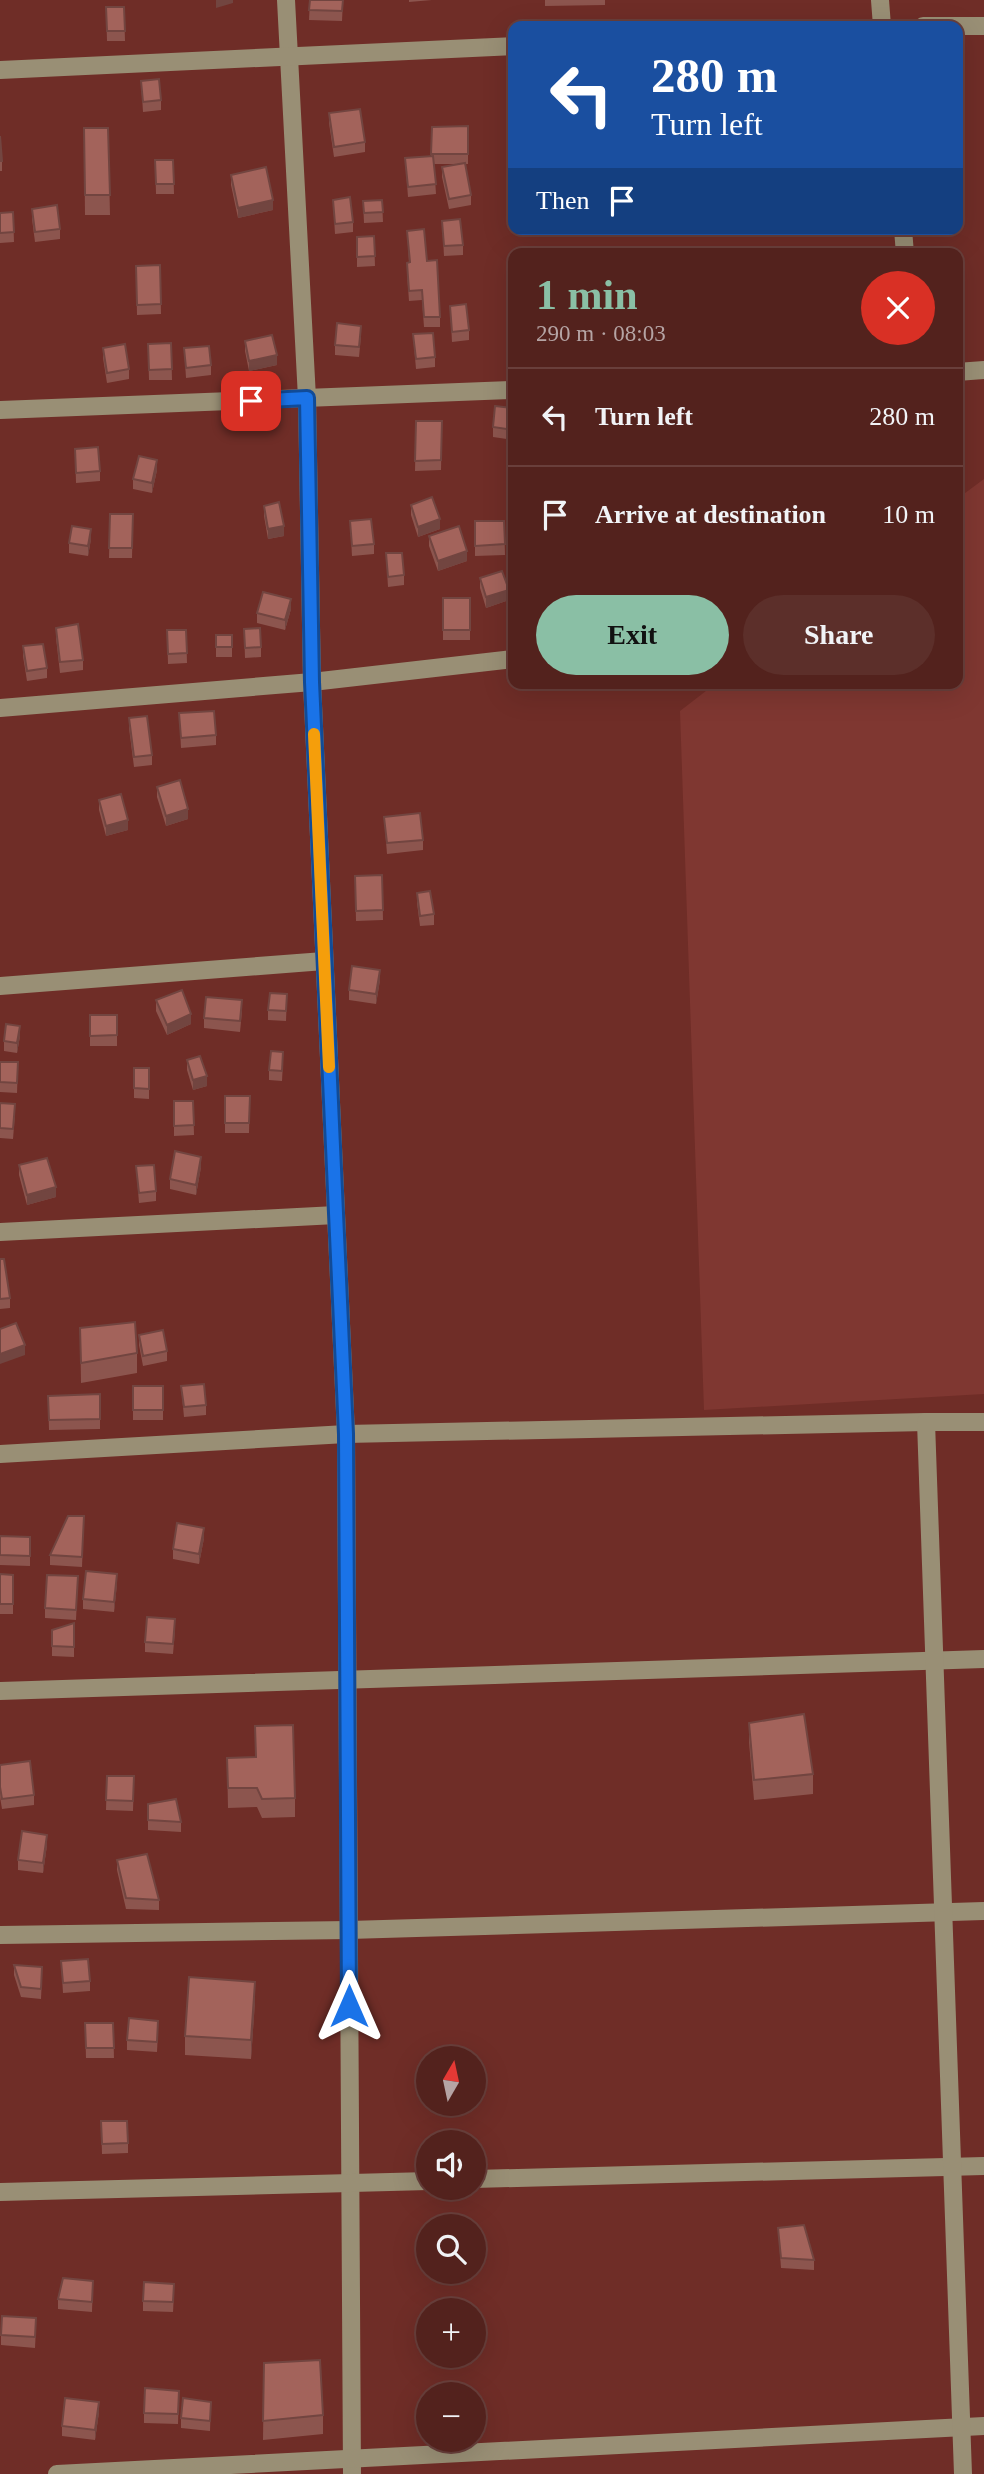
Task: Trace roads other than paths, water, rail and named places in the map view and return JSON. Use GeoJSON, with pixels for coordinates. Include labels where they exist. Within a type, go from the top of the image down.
{"type":"FeatureCollection","features":[{"type":"Feature","properties":{"kind":"street"},"geometry":{"type":"LineString","coordinates":[[286,0],[307,398],[312,682],[346,1434],[352,2466]]}},
{"type":"Feature","properties":{"kind":"street"},"geometry":{"type":"LineString","coordinates":[[880,0],[882,21]]}},
{"type":"Feature","properties":{"kind":"street"},"geometry":{"type":"LineString","coordinates":[[963,26],[984,26]]}},
{"type":"Feature","properties":{"kind":"street"},"geometry":{"type":"LineString","coordinates":[[0,70],[508,46]]}},
{"type":"Feature","properties":{"kind":"street"},"geometry":{"type":"LineString","coordinates":[[963,372],[984,370]]}},
{"type":"Feature","properties":{"kind":"street"},"geometry":{"type":"LineString","coordinates":[[0,410],[508,390]]}},
{"type":"Feature","properties":{"kind":"street"},"geometry":{"type":"LineString","coordinates":[[0,708],[312,682],[508,660]]}},
{"type":"Feature","properties":{"kind":"street"},"geometry":{"type":"LineString","coordinates":[[0,986],[324,961]]}},
{"type":"Feature","properties":{"kind":"street"},"geometry":{"type":"LineString","coordinates":[[0,1232],[336,1215]]}},
{"type":"Feature","properties":{"kind":"street"},"geometry":{"type":"LineString","coordinates":[[926,1422],[963,2474]]}},
{"type":"Feature","properties":{"kind":"street"},"geometry":{"type":"LineString","coordinates":[[0,1454],[346,1434],[984,1422]]}},
{"type":"Feature","properties":{"kind":"street"},"geometry":{"type":"LineString","coordinates":[[0,1691],[984,1659]]}},
{"type":"Feature","properties":{"kind":"street"},"geometry":{"type":"LineString","coordinates":[[0,1935],[349,1930],[984,1911]]}},
{"type":"Feature","properties":{"kind":"street"},"geometry":{"type":"LineString","coordinates":[[486,2179],[984,2166]]}},
{"type":"Feature","properties":{"kind":"street"},"geometry":{"type":"LineString","coordinates":[[0,2192],[416,2181]]}},
{"type":"Feature","properties":{"kind":"street"},"geometry":{"type":"LineString","coordinates":[[57,2474],[352,2466],[984,2426]]}}]}
